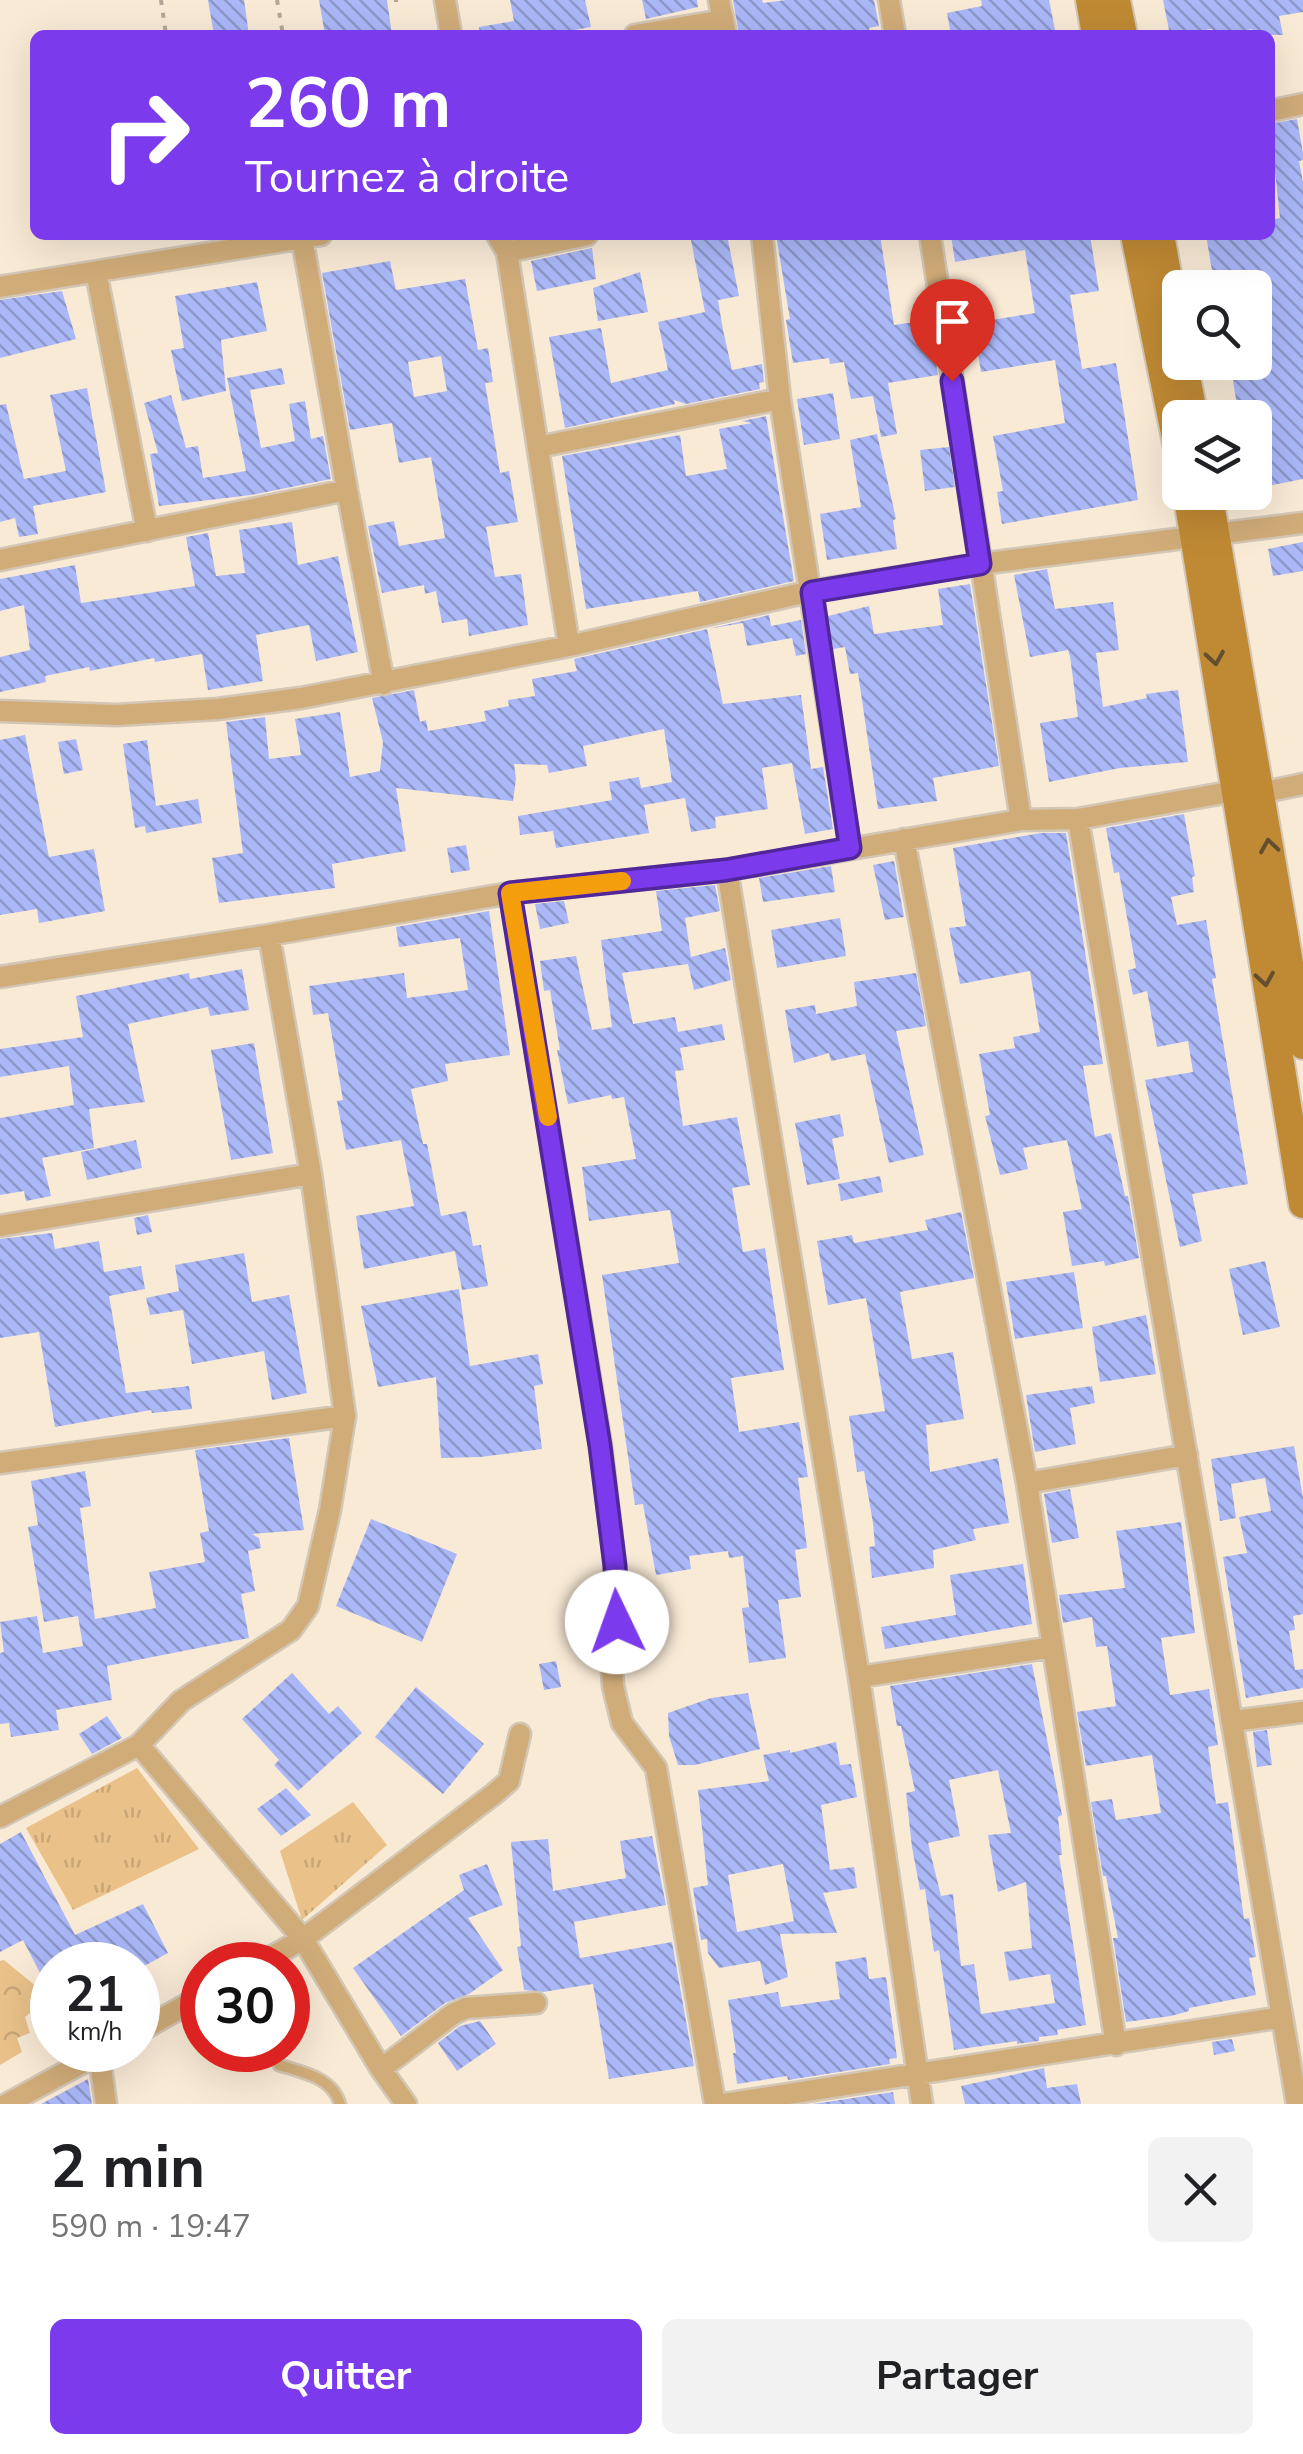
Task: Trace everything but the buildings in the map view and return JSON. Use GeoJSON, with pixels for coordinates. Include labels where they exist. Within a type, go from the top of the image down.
{"type":"FeatureCollection","features":[{"type":"Feature","properties":{"kind":"main road"},"geometry":{"type":"LineString","coordinates":[[1090,0],[1095,30]]}},
{"type":"Feature","properties":{"kind":"main road"},"geometry":{"type":"LineString","coordinates":[[1116,0],[1122,30]]}},
{"type":"Feature","properties":{"kind":"main road"},"geometry":{"type":"LineString","coordinates":[[1135,240],[1168,400]]}},
{"type":"Feature","properties":{"kind":"main road"},"geometry":{"type":"LineString","coordinates":[[1161,240],[1166,270]]}},
{"type":"Feature","properties":{"kind":"main road"},"geometry":{"type":"LineString","coordinates":[[1194,510],[1206,538]]}},
{"type":"Feature","properties":{"kind":"main road"},"geometry":{"type":"LineString","coordinates":[[1207,510],[1206,538],[1248,792],[1280,919],[1303,1045]]}},
{"type":"Feature","properties":{"kind":"main road"},"geometry":{"type":"LineString","coordinates":[[1280,919],[1303,1204]]}},
{"type":"Feature","properties":{"kind":"street"},"geometry":{"type":"LineString","coordinates":[[444,0],[450,30]]}},
{"type":"Feature","properties":{"kind":"street"},"geometry":{"type":"LineString","coordinates":[[889,0],[894,30]]}},
{"type":"Feature","properties":{"kind":"street"},"geometry":{"type":"LineString","coordinates":[[661,30],[723,18]]}},
{"type":"Feature","properties":{"kind":"street"},"geometry":{"type":"LineString","coordinates":[[1275,110],[1303,104]]}},
{"type":"Feature","properties":{"kind":"street"},"geometry":{"type":"LineString","coordinates":[[0,287],[288,240]]}},
{"type":"Feature","properties":{"kind":"street"},"geometry":{"type":"LineString","coordinates":[[313,240],[347,490],[384,684]]}},
{"type":"Feature","properties":{"kind":"street"},"geometry":{"type":"LineString","coordinates":[[540,240],[502,244],[569,646]]}},
{"type":"Feature","properties":{"kind":"street"},"geometry":{"type":"LineString","coordinates":[[763,240],[780,399],[850,848]]}},
{"type":"Feature","properties":{"kind":"street"},"geometry":{"type":"LineString","coordinates":[[931,240],[1021,820]]}},
{"type":"Feature","properties":{"kind":"street"},"geometry":{"type":"LineString","coordinates":[[96,272],[147,531]]}},
{"type":"Feature","properties":{"kind":"street"},"geometry":{"type":"LineString","coordinates":[[538,447],[780,399]]}},
{"type":"Feature","properties":{"kind":"street"},"geometry":{"type":"LineString","coordinates":[[0,560],[347,490]]}},
{"type":"Feature","properties":{"kind":"street"},"geometry":{"type":"LineString","coordinates":[[0,711],[117,715],[218,709],[384,684],[812,592],[980,564],[1303,524]]}},
{"type":"Feature","properties":{"kind":"street"},"geometry":{"type":"LineString","coordinates":[[0,976],[510,893],[726,870],[1021,820],[1078,819],[1303,784]]}},
{"type":"Feature","properties":{"kind":"street"},"geometry":{"type":"LineString","coordinates":[[1078,819],[1296,2104]]}},
{"type":"Feature","properties":{"kind":"street"},"geometry":{"type":"LineString","coordinates":[[904,839],[1026,1483],[1116,2045]]}},
{"type":"Feature","properties":{"kind":"street"},"geometry":{"type":"LineString","coordinates":[[726,870],[859,1677],[922,2104]]}},
{"type":"Feature","properties":{"kind":"street"},"geometry":{"type":"LineString","coordinates":[[510,893],[600,1446],[615,1566],[613,1686],[622,1723],[656,1768],[715,2104]]}},
{"type":"Feature","properties":{"kind":"street"},"geometry":{"type":"LineString","coordinates":[[0,1816],[139,1745],[181,1701],[290,1630],[308,1606],[330,1510],[345,1416],[311,1174],[269,935]]}},
{"type":"Feature","properties":{"kind":"street"},"geometry":{"type":"LineString","coordinates":[[0,1226],[311,1174]]}},
{"type":"Feature","properties":{"kind":"street"},"geometry":{"type":"LineString","coordinates":[[0,1464],[345,1416]]}},
{"type":"Feature","properties":{"kind":"street"},"geometry":{"type":"LineString","coordinates":[[1026,1483],[1187,1455]]}},
{"type":"Feature","properties":{"kind":"street"},"geometry":{"type":"LineString","coordinates":[[859,1677],[1053,1647]]}},
{"type":"Feature","properties":{"kind":"street"},"geometry":{"type":"LineString","coordinates":[[1233,1722],[1303,1712]]}},
{"type":"Feature","properties":{"kind":"street"},"geometry":{"type":"LineString","coordinates":[[297,1942],[508,1781],[520,1734]]}},
{"type":"Feature","properties":{"kind":"street"},"geometry":{"type":"LineString","coordinates":[[139,1745],[304,1938],[406,2104]]}},
{"type":"Feature","properties":{"kind":"street"},"geometry":{"type":"LineString","coordinates":[[381,2069],[466,2008],[536,2003]]}},
{"type":"Feature","properties":{"kind":"street"},"geometry":{"type":"LineString","coordinates":[[724,2104],[1282,2017]]}},
{"type":"Feature","properties":{"kind":"street"},"geometry":{"type":"LineString","coordinates":[[6,2104],[66,2072]]}},
{"type":"Feature","properties":{"kind":"street"},"geometry":{"type":"LineString","coordinates":[[104,2072],[106,2104]]}},
{"type":"Feature","properties":{"kind":"lane"},"geometry":{"type":"LineString","coordinates":[[300,2072],[321,2079],[335,2090],[340,2104]]}},
{"type":"Feature","properties":{"kind":"path"},"geometry":{"type":"LineString","coordinates":[[160,0],[165,30]]}},
{"type":"Feature","properties":{"kind":"path"},"geometry":{"type":"LineString","coordinates":[[277,0],[282,30]]}},
{"type":"Feature","properties":{"kind":"green space"},"geometry":{"type":"Polygon","coordinates":[[[137,1768],[199,1849],[73,1910],[26,1828],[137,1768]]]}},
{"type":"Feature","properties":{"kind":"green space"},"geometry":{"type":"Polygon","coordinates":[[[353,1802],[387,1845],[302,1920],[280,1851],[353,1802]]]}},
{"type":"Feature","properties":{"kind":"green space"},"geometry":{"type":"Polygon","coordinates":[[[4,1960],[30,1981],[30,2013],[25,2017],[30,2033],[17,2038],[22,2052],[0,2065],[0,1961],[4,1960]]]}},
{"type":"Feature","properties":{"kind":"slow traffic"},"geometry":{"type":"LineString","coordinates":[[548,1117],[510,893],[622,881]]}},
{"type":"Feature","properties":{"kind":"route"},"geometry":{"type":"LineString","coordinates":[[617,1622],[615,1566],[600,1446],[510,893],[726,870],[850,848],[812,592],[980,564],[952,381]]}}]}
